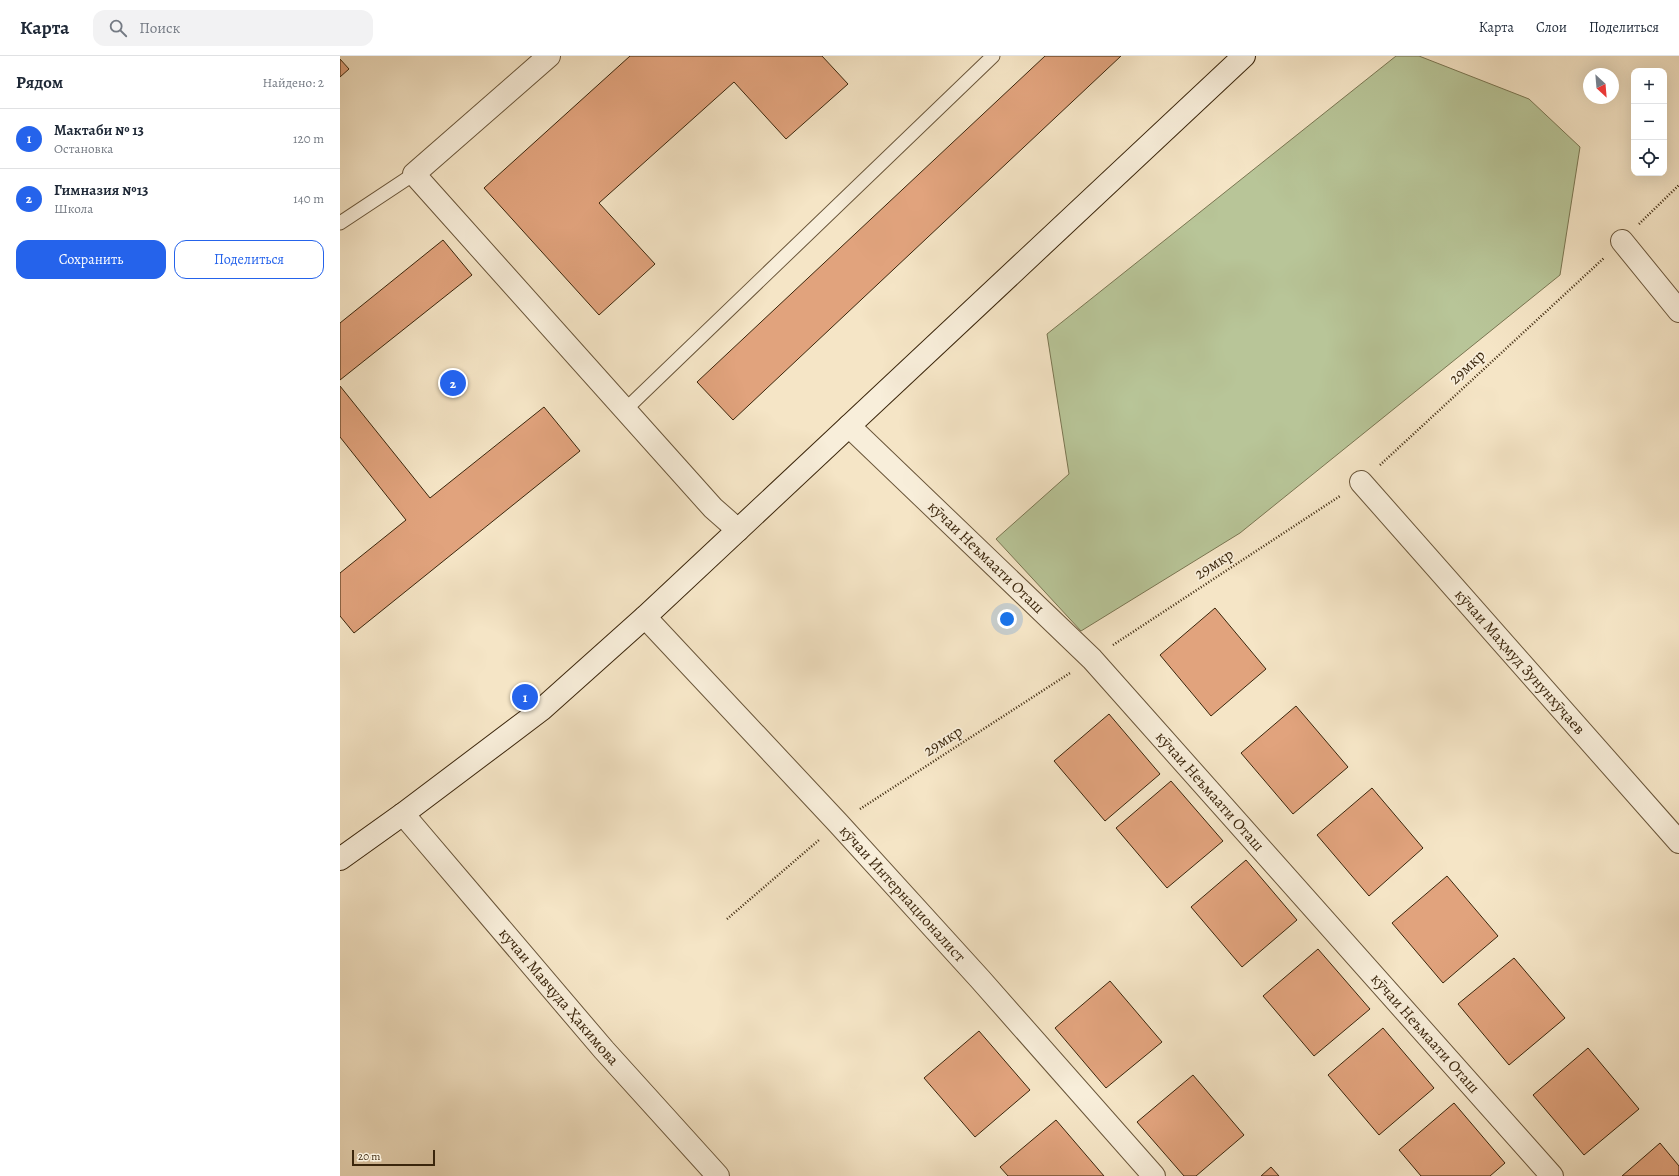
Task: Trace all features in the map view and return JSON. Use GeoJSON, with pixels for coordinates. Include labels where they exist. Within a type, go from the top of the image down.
{"type":"FeatureCollection","features":[{"type":"Feature","properties":{"kind":"street"},"geometry":{"type":"LineString","coordinates":[[549,56],[414,174],[713,508],[738,530]]}},
{"type":"Feature","properties":{"kind":"street"},"geometry":{"type":"LineString","coordinates":[[340,860],[404,814],[541,710],[645,617],[1244,56]]}},
{"type":"Feature","properties":{"kind":"street"},"geometry":{"type":"LineString","coordinates":[[1622,241],[1679,311]]}},
{"type":"Feature","properties":{"kind":"street","name":"кӯчаи Неъмаати Оташ"},"geometry":{"type":"LineString","coordinates":[[849,426],[1092,659],[1552,1176]]}},
{"type":"Feature","properties":{"kind":"street","name":"кӯчаи Маҳмуд Зунунхӯҷаев"},"geometry":{"type":"LineString","coordinates":[[1360,482],[1679,842]]}},
{"type":"Feature","properties":{"kind":"street","name":"кӯчаи Интернационалист"},"geometry":{"type":"LineString","coordinates":[[645,617],[838,823],[1154,1176]]}},
{"type":"Feature","properties":{"kind":"street","name":"кучаи Мавҷуда Ҳакимова"},"geometry":{"type":"LineString","coordinates":[[404,814],[604,1050],[718,1176]]}},
{"type":"Feature","properties":{"kind":"lane"},"geometry":{"type":"LineString","coordinates":[[625,410],[993,56]]}},
{"type":"Feature","properties":{"kind":"lane"},"geometry":{"type":"LineString","coordinates":[[340,223],[414,174]]}},
{"type":"Feature","properties":{"kind":"path","name":"29мкр"},"geometry":{"type":"LineString","coordinates":[[727,920],[838,823],[1092,659],[1360,482],[1622,241],[1679,185]]}},
{"type":"Feature","properties":{"kind":"green space"},"geometry":{"type":"Polygon","coordinates":[[[1396,56],[1419,56],[1529,99],[1580,147],[1560,275],[1240,533],[1081,631],[996,539],[1069,474],[1047,334],[1396,56]]]}},
{"type":"Feature","properties":{"kind":"building"},"geometry":{"type":"Polygon","coordinates":[[[630,56],[822,56],[848,84],[786,139],[734,82],[599,203],[655,264],[599,315],[484,188],[630,56]]]}},
{"type":"Feature","properties":{"kind":"building"},"geometry":{"type":"Polygon","coordinates":[[[1045,56],[1121,56],[733,420],[697,382],[1045,56]]]}},
{"type":"Feature","properties":{"kind":"building"},"geometry":{"type":"Polygon","coordinates":[[[340,59],[349,69],[340,77],[340,59]]]}},
{"type":"Feature","properties":{"kind":"building"},"geometry":{"type":"Polygon","coordinates":[[[443,240],[472,275],[340,380],[340,323],[443,240]]]}},
{"type":"Feature","properties":{"kind":"building"},"geometry":{"type":"Polygon","coordinates":[[[340,386],[430,498],[544,407],[580,451],[354,633],[340,616],[340,573],[406,520],[340,437],[340,386]]]}},
{"type":"Feature","properties":{"kind":"building"},"geometry":{"type":"Polygon","coordinates":[[[1215,608],[1266,669],[1211,716],[1160,655],[1215,608]]]}},
{"type":"Feature","properties":{"kind":"building"},"geometry":{"type":"Polygon","coordinates":[[[1296,706],[1348,767],[1293,814],[1241,753],[1296,706]]]}},
{"type":"Feature","properties":{"kind":"building"},"geometry":{"type":"Polygon","coordinates":[[[1109,714],[1160,774],[1105,821],[1054,761],[1109,714]]]}},
{"type":"Feature","properties":{"kind":"building"},"geometry":{"type":"Polygon","coordinates":[[[1171,781],[1223,841],[1167,888],[1116,828],[1171,781]]]}},
{"type":"Feature","properties":{"kind":"building"},"geometry":{"type":"Polygon","coordinates":[[[1372,788],[1423,848],[1369,896],[1317,835],[1372,788]]]}},
{"type":"Feature","properties":{"kind":"building"},"geometry":{"type":"Polygon","coordinates":[[[1246,860],[1297,920],[1242,967],[1191,907],[1246,860]]]}},
{"type":"Feature","properties":{"kind":"building"},"geometry":{"type":"Polygon","coordinates":[[[1447,876],[1498,936],[1443,983],[1392,923],[1447,876]]]}},
{"type":"Feature","properties":{"kind":"building"},"geometry":{"type":"Polygon","coordinates":[[[1318,949],[1370,1009],[1314,1056],[1263,996],[1318,949]]]}},
{"type":"Feature","properties":{"kind":"building"},"geometry":{"type":"Polygon","coordinates":[[[1514,958],[1565,1018],[1509,1065],[1458,1004],[1514,958]]]}},
{"type":"Feature","properties":{"kind":"building"},"geometry":{"type":"Polygon","coordinates":[[[1110,981],[1162,1042],[1106,1088],[1055,1028],[1110,981]]]}},
{"type":"Feature","properties":{"kind":"building"},"geometry":{"type":"Polygon","coordinates":[[[1383,1028],[1434,1088],[1379,1135],[1328,1075],[1383,1028]]]}},
{"type":"Feature","properties":{"kind":"building"},"geometry":{"type":"Polygon","coordinates":[[[979,1031],[1030,1090],[975,1137],[924,1078],[979,1031]]]}},
{"type":"Feature","properties":{"kind":"building"},"geometry":{"type":"Polygon","coordinates":[[[1588,1048],[1639,1109],[1584,1155],[1533,1095],[1588,1048]]]}},
{"type":"Feature","properties":{"kind":"building"},"geometry":{"type":"Polygon","coordinates":[[[1193,1075],[1244,1135],[1196,1176],[1184,1176],[1137,1122],[1193,1075]]]}},
{"type":"Feature","properties":{"kind":"building"},"geometry":{"type":"Polygon","coordinates":[[[1454,1103],[1505,1163],[1490,1176],[1421,1176],[1399,1150],[1454,1103]]]}},
{"type":"Feature","properties":{"kind":"building"},"geometry":{"type":"Polygon","coordinates":[[[1056,1120],[1104,1176],[1008,1176],[1000,1167],[1056,1120]]]}},
{"type":"Feature","properties":{"kind":"building"},"geometry":{"type":"Polygon","coordinates":[[[1660,1143],[1679,1166],[1679,1176],[1622,1176],[1660,1143]]]}},
{"type":"Feature","properties":{"kind":"building"},"geometry":{"type":"Polygon","coordinates":[[[1271,1167],[1279,1176],[1261,1176],[1271,1167]]]}},
{"type":"Feature","properties":{"kind":"place","name":"Гимназия №13"},"geometry":{"type":"Point","coordinates":[453,383]}},
{"type":"Feature","properties":{"kind":"place","name":"Мактаби № 13"},"geometry":{"type":"Point","coordinates":[525,697]}}]}
